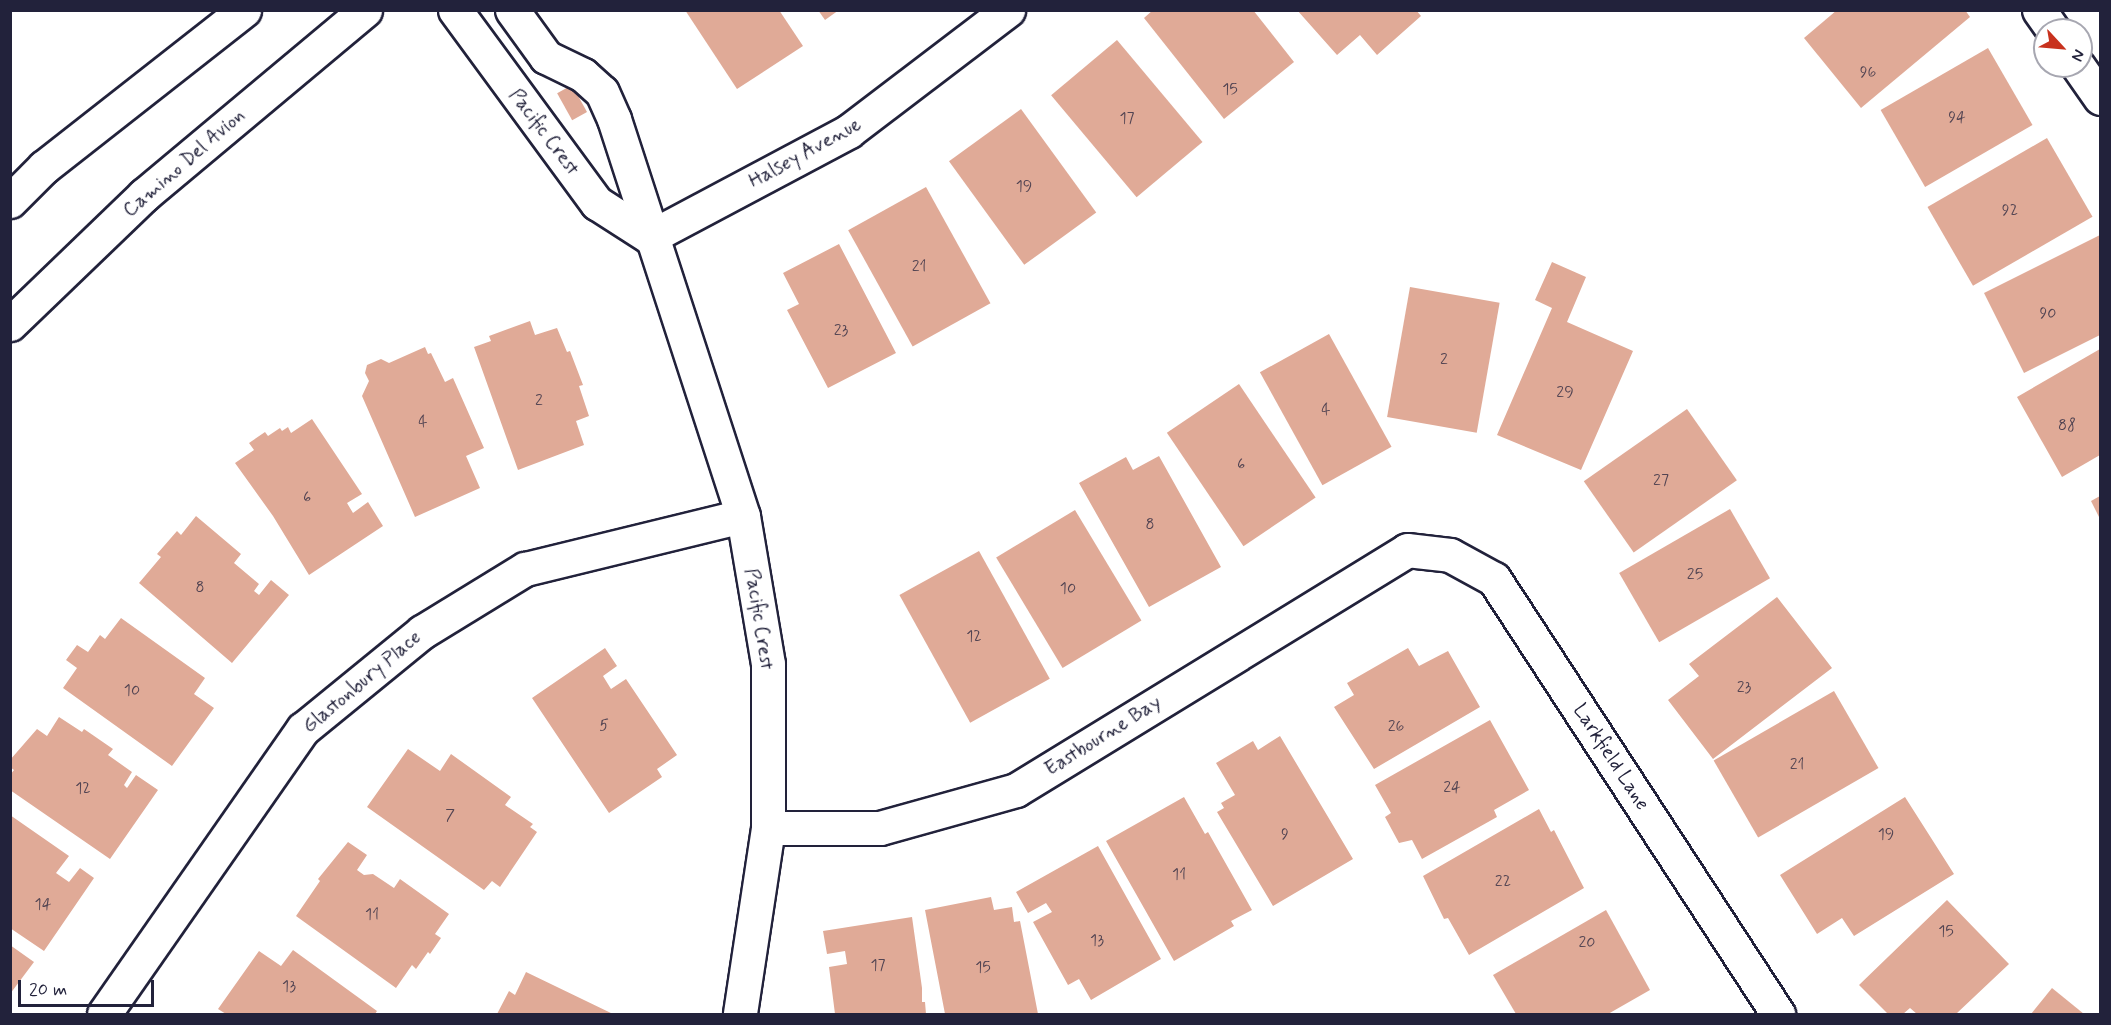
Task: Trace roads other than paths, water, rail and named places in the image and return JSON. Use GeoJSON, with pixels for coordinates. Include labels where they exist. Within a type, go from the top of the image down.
{"type":"FeatureCollection","features":[{"type":"Feature","properties":{"kind":"street"},"geometry":{"type":"LineString","coordinates":[[10,201],[44,167],[244,10]]}},
{"type":"Feature","properties":{"kind":"street","name":"Camino Del Avion"},"geometry":{"type":"LineString","coordinates":[[10,324],[144,195],[365,10]]}},
{"type":"Feature","properties":{"kind":"street","name":"Pacific Crest"},"geometry":{"type":"LineString","coordinates":[[454,10],[597,203],[650,237]]}},
{"type":"Feature","properties":{"kind":"street","name":"Pacific Crest"},"geometry":{"type":"LineString","coordinates":[[512,10],[546,57],[583,75],[602,92],[614,119],[650,237],[743,516],[768,664],[768,828],[740,1014]]}},
{"type":"Feature","properties":{"kind":"street","name":"Halsey Avenue"},"geometry":{"type":"LineString","coordinates":[[650,237],[849,131],[1008,10]]}},
{"type":"Feature","properties":{"kind":"street"},"geometry":{"type":"LineString","coordinates":[[2086,78],[2100,98]]}},
{"type":"Feature","properties":{"kind":"street","name":"Glastonbury Place"},"geometry":{"type":"LineString","coordinates":[[104,1014],[303,729],[422,632],[525,569],[743,516]]}},
{"type":"Feature","properties":{"kind":"street","name":"Eastbourne Bay"},"geometry":{"type":"LineString","coordinates":[[768,828],[880,828],[1016,790],[1407,550]]}},
{"type":"Feature","properties":{"kind":"street","name":"Larkfield Lane"},"geometry":{"type":"LineString","coordinates":[[1407,550],[1450,555],[1494,579],[1778,1014]]}}]}
